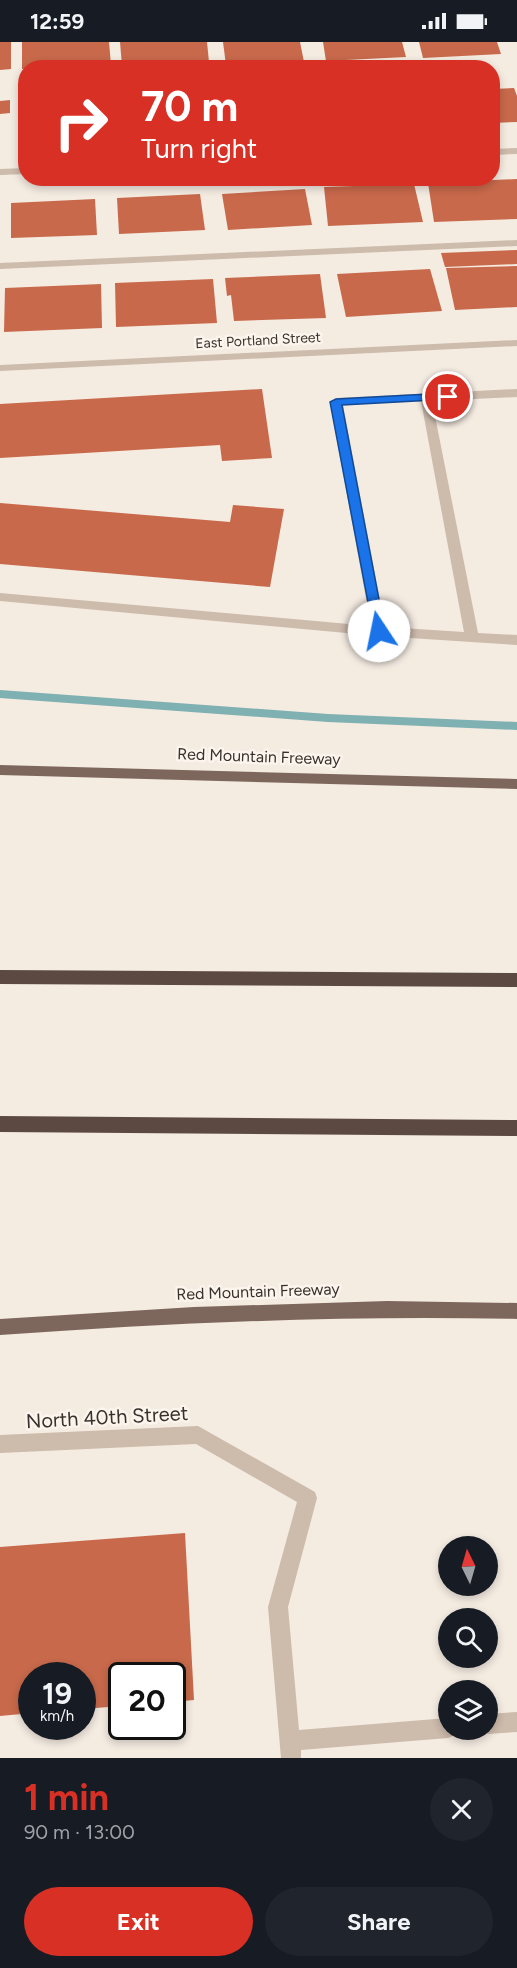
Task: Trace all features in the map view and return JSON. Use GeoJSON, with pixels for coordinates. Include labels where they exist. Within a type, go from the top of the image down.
{"type":"FeatureCollection","features":[{"type":"Feature","properties":{"kind":"highway"},"geometry":{"type":"LineString","coordinates":[[0,977],[517,980]]}},
{"type":"Feature","properties":{"kind":"highway"},"geometry":{"type":"LineString","coordinates":[[0,1124],[517,1128]]}},
{"type":"Feature","properties":{"kind":"main road","name":"Red Mountain Freeway"},"geometry":{"type":"LineString","coordinates":[[0,770],[517,784]]}},
{"type":"Feature","properties":{"kind":"main road","name":"Red Mountain Freeway"},"geometry":{"type":"LineString","coordinates":[[0,1326],[148,1316],[303,1310],[517,1311]]}},
{"type":"Feature","properties":{"kind":"street"},"geometry":{"type":"LineString","coordinates":[[500,152],[517,151]]}},
{"type":"Feature","properties":{"kind":"street"},"geometry":{"type":"LineString","coordinates":[[0,172],[18,171]]}},
{"type":"Feature","properties":{"kind":"street"},"geometry":{"type":"LineString","coordinates":[[0,266],[517,243]]}},
{"type":"Feature","properties":{"kind":"street","name":"East Portland Street"},"geometry":{"type":"LineString","coordinates":[[0,368],[517,343]]}},
{"type":"Feature","properties":{"kind":"street"},"geometry":{"type":"LineString","coordinates":[[379,631],[336,402],[516,396]]}},
{"type":"Feature","properties":{"kind":"street"},"geometry":{"type":"LineString","coordinates":[[426,398],[472,637]]}},
{"type":"Feature","properties":{"kind":"street"},"geometry":{"type":"LineString","coordinates":[[0,597],[379,631],[517,640]]}},
{"type":"Feature","properties":{"kind":"street","name":"North 40th Street"},"geometry":{"type":"LineString","coordinates":[[0,1444],[198,1435],[308,1498],[278,1607],[290,1750]]}},
{"type":"Feature","properties":{"kind":"street"},"geometry":{"type":"LineString","coordinates":[[498,1723],[517,1722]]}},
{"type":"Feature","properties":{"kind":"street"},"geometry":{"type":"LineString","coordinates":[[290,1750],[438,1729]]}},
{"type":"Feature","properties":{"kind":"building"},"geometry":{"type":"Polygon","coordinates":[[[0,42],[11,42],[11,69],[0,70],[0,42]]]}},
{"type":"Feature","properties":{"kind":"building"},"geometry":{"type":"Polygon","coordinates":[[[22,42],[109,42],[111,60],[22,60],[22,42]]]}},
{"type":"Feature","properties":{"kind":"building"},"geometry":{"type":"Polygon","coordinates":[[[120,42],[207,42],[209,60],[122,60],[120,42]]]}},
{"type":"Feature","properties":{"kind":"building"},"geometry":{"type":"Polygon","coordinates":[[[223,42],[300,42],[304,60],[225,60],[223,42]]]}},
{"type":"Feature","properties":{"kind":"building"},"geometry":{"type":"Polygon","coordinates":[[[323,42],[402,42],[406,57],[346,60],[326,60],[323,42]]]}},
{"type":"Feature","properties":{"kind":"building"},"geometry":{"type":"Polygon","coordinates":[[[419,42],[497,42],[501,54],[423,58],[419,42]]]}},
{"type":"Feature","properties":{"kind":"building"},"geometry":{"type":"Polygon","coordinates":[[[514,88],[517,96],[517,122],[500,123],[500,89],[514,88]]]}},
{"type":"Feature","properties":{"kind":"building"},"geometry":{"type":"Polygon","coordinates":[[[10,100],[10,113],[0,114],[0,101],[10,100]]]}},
{"type":"Feature","properties":{"kind":"building"},"geometry":{"type":"Polygon","coordinates":[[[517,179],[517,219],[434,222],[428,186],[500,186],[500,180],[517,179]]]}},
{"type":"Feature","properties":{"kind":"building"},"geometry":{"type":"Polygon","coordinates":[[[414,186],[423,222],[328,226],[324,187],[414,186]]]}},
{"type":"Feature","properties":{"kind":"building"},"geometry":{"type":"Polygon","coordinates":[[[305,189],[312,225],[228,230],[222,194],[305,189]]]}},
{"type":"Feature","properties":{"kind":"building"},"geometry":{"type":"Polygon","coordinates":[[[200,194],[205,230],[119,234],[117,198],[200,194]]]}},
{"type":"Feature","properties":{"kind":"building"},"geometry":{"type":"Polygon","coordinates":[[[95,199],[97,235],[11,238],[11,203],[95,199]]]}},
{"type":"Feature","properties":{"kind":"building"},"geometry":{"type":"Polygon","coordinates":[[[517,250],[517,264],[445,267],[441,253],[517,250]]]}},
{"type":"Feature","properties":{"kind":"building"},"geometry":{"type":"Polygon","coordinates":[[[517,266],[517,307],[455,310],[446,268],[517,266]]]}},
{"type":"Feature","properties":{"kind":"building"},"geometry":{"type":"Polygon","coordinates":[[[430,269],[442,311],[346,317],[337,274],[430,269]]]}},
{"type":"Feature","properties":{"kind":"building"},"geometry":{"type":"Polygon","coordinates":[[[320,274],[326,318],[234,321],[231,295],[227,296],[225,278],[320,274]]]}},
{"type":"Feature","properties":{"kind":"building"},"geometry":{"type":"Polygon","coordinates":[[[213,279],[217,323],[116,327],[115,283],[213,279]]]}},
{"type":"Feature","properties":{"kind":"building"},"geometry":{"type":"Polygon","coordinates":[[[101,284],[102,328],[4,332],[5,288],[101,284]]]}},
{"type":"Feature","properties":{"kind":"building"},"geometry":{"type":"Polygon","coordinates":[[[262,389],[272,458],[222,461],[220,445],[0,458],[0,404],[262,389]]]}},
{"type":"Feature","properties":{"kind":"building"},"geometry":{"type":"Polygon","coordinates":[[[0,503],[230,522],[233,505],[284,509],[270,587],[0,564],[0,503]]]}},
{"type":"Feature","properties":{"kind":"building"},"geometry":{"type":"Polygon","coordinates":[[[185,1533],[194,1700],[186,1701],[186,1662],[108,1662],[108,1707],[96,1708],[96,1662],[18,1662],[18,1714],[0,1716],[0,1547],[185,1533]]]}},
{"type":"Feature","properties":{"kind":"waterway"},"geometry":{"type":"LineString","coordinates":[[0,694],[328,718],[517,726]]}},
{"type":"Feature","properties":{"kind":"route"},"geometry":{"type":"LineString","coordinates":[[379,631],[336,402],[448,397]]}}]}
